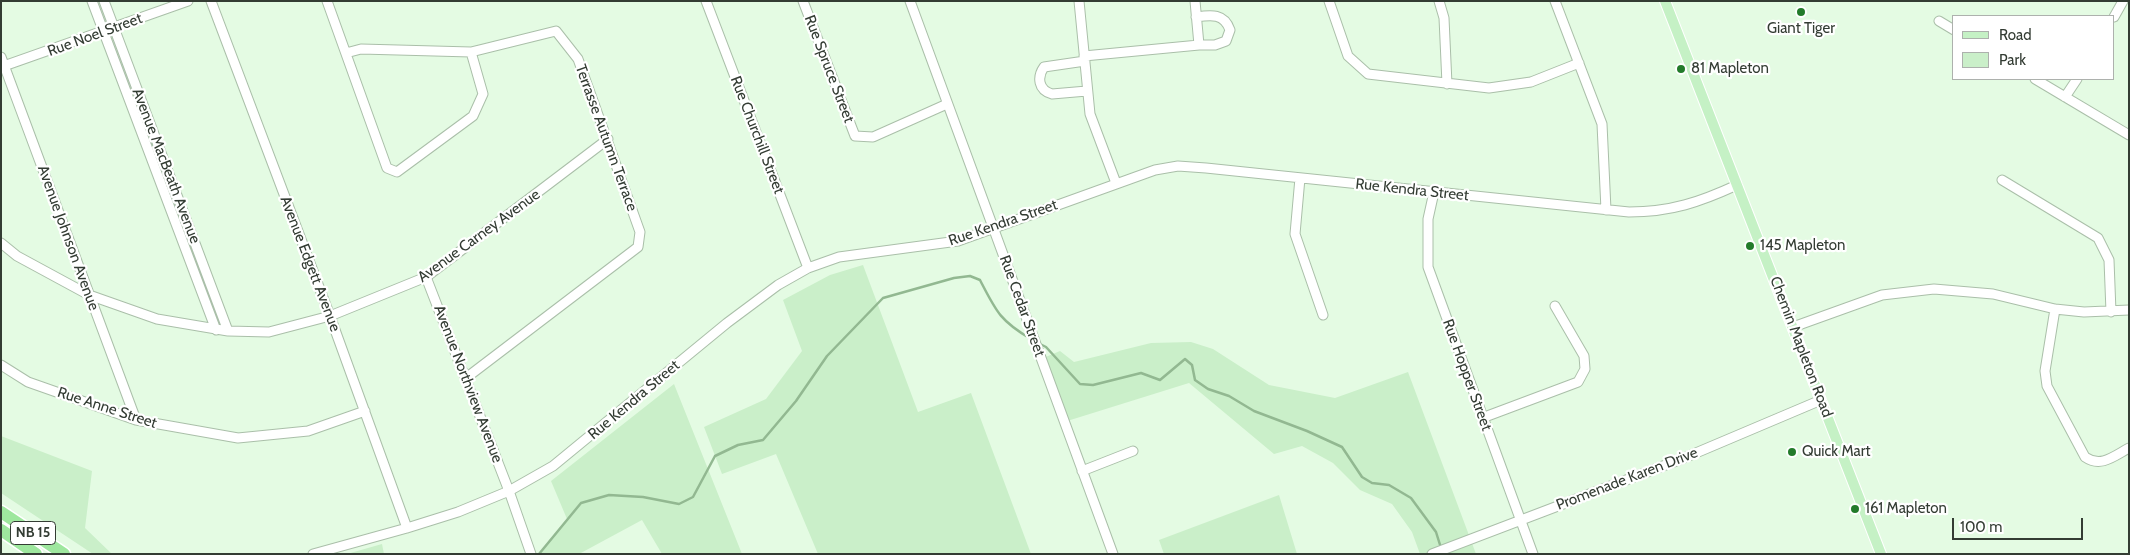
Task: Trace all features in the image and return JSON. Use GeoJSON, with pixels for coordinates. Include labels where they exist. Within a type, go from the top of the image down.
{"type":"FeatureCollection","features":[{"type":"Feature","properties":{"kind":"highway","name":"NB 15"},"geometry":{"type":"LineString","coordinates":[[1,512],[64,554]]}},
{"type":"Feature","properties":{"kind":"highway","name":"NB 15"},"geometry":{"type":"LineString","coordinates":[[1,530],[36,554]]}},
{"type":"Feature","properties":{"kind":"main road","name":"Chemin Mapleton Road"},"geometry":{"type":"LineString","coordinates":[[1665,1],[1882,554]]}},
{"type":"Feature","properties":{"kind":"street","name":"Avenue MacBeath Avenue"},"geometry":{"type":"LineString","coordinates":[[92,1],[216,330]]}},
{"type":"Feature","properties":{"kind":"street","name":"Avenue MacBeath Avenue"},"geometry":{"type":"LineString","coordinates":[[104,1],[228,332]]}},
{"type":"Feature","properties":{"kind":"street","name":"Rue Noel Street"},"geometry":{"type":"LineString","coordinates":[[3,67],[188,1]]}},
{"type":"Feature","properties":{"kind":"street","name":"Avenue Edgett Avenue"},"geometry":{"type":"LineString","coordinates":[[211,1],[330,316],[407,528]]}},
{"type":"Feature","properties":{"kind":"street"},"geometry":{"type":"LineString","coordinates":[[327,1],[387,168],[397,172],[473,116],[483,94],[471,52]]}},
{"type":"Feature","properties":{"kind":"street","name":"Rue Churchill Street"},"geometry":{"type":"LineString","coordinates":[[706,1],[808,268]]}},
{"type":"Feature","properties":{"kind":"street","name":"Rue Spruce Street"},"geometry":{"type":"LineString","coordinates":[[803,1],[855,136],[873,137],[947,104]]}},
{"type":"Feature","properties":{"kind":"street","name":"Rue Cedar Street"},"geometry":{"type":"LineString","coordinates":[[910,1],[1113,554]]}},
{"type":"Feature","properties":{"kind":"street"},"geometry":{"type":"LineString","coordinates":[[1079,1],[1090,114],[1116,183]]}},
{"type":"Feature","properties":{"kind":"street"},"geometry":{"type":"LineString","coordinates":[[1195,1],[1199,45]]}},
{"type":"Feature","properties":{"kind":"street"},"geometry":{"type":"LineString","coordinates":[[1329,1],[1348,56],[1368,74],[1489,88],[1530,82],[1579,63]]}},
{"type":"Feature","properties":{"kind":"street"},"geometry":{"type":"LineString","coordinates":[[1439,1],[1444,18],[1447,84]]}},
{"type":"Feature","properties":{"kind":"street"},"geometry":{"type":"LineString","coordinates":[[1555,1],[1602,124],[1606,210]]}},
{"type":"Feature","properties":{"kind":"street"},"geometry":{"type":"LineString","coordinates":[[2115,15],[2123,1]]}},
{"type":"Feature","properties":{"kind":"street"},"geometry":{"type":"LineString","coordinates":[[1087,91],[1052,94],[1039,84],[1039,77],[1044,67],[1084,59],[1221,44],[1226,41],[1230,30],[1224,18],[1218,16],[1196,17]]}},
{"type":"Feature","properties":{"kind":"street"},"geometry":{"type":"LineString","coordinates":[[1939,21],[1952,29]]}},
{"type":"Feature","properties":{"kind":"street","name":"Terrasse Autumn Terrace"},"geometry":{"type":"LineString","coordinates":[[346,53],[361,49],[471,52],[556,31],[578,59],[608,139],[640,232],[638,247],[466,378]]}},
{"type":"Feature","properties":{"kind":"street","name":"Avenue Johnson Avenue"},"geometry":{"type":"LineString","coordinates":[[1,57],[3,67],[136,420]]}},
{"type":"Feature","properties":{"kind":"street"},"geometry":{"type":"LineString","coordinates":[[2037,80],[2129,136]]}},
{"type":"Feature","properties":{"kind":"street"},"geometry":{"type":"LineString","coordinates":[[2066,97],[2075,80]]}},
{"type":"Feature","properties":{"kind":"street","name":"Avenue Carney Avenue"},"geometry":{"type":"LineString","coordinates":[[1,243],[17,256],[89,295],[157,319],[228,332],[268,332],[330,316],[426,277],[608,139]]}},
{"type":"Feature","properties":{"kind":"street","name":"Rue Kendra Street"},"geometry":{"type":"LineString","coordinates":[[313,554],[407,528],[509,491],[553,466],[727,323],[778,285],[808,268],[845,256],[958,241],[1155,170],[1178,166],[1606,210],[1651,212],[1678,208],[1709,198],[1737,185]]}},
{"type":"Feature","properties":{"kind":"street"},"geometry":{"type":"LineString","coordinates":[[1300,178],[1295,234],[1323,315]]}},
{"type":"Feature","properties":{"kind":"street"},"geometry":{"type":"LineString","coordinates":[[2002,180],[2098,238],[2109,260],[2111,312]]}},
{"type":"Feature","properties":{"kind":"street","name":"Rue Hopper Street"},"geometry":{"type":"LineString","coordinates":[[1434,192],[1428,220],[1428,267],[1533,554]]}},
{"type":"Feature","properties":{"kind":"street","name":"Avenue Northview Avenue"},"geometry":{"type":"LineString","coordinates":[[426,277],[509,491],[531,554]]}},
{"type":"Feature","properties":{"kind":"street"},"geometry":{"type":"LineString","coordinates":[[1793,327],[1882,295],[1907,291],[1963,290],[1994,294],[2055,309],[2111,312],[2129,310]]}},
{"type":"Feature","properties":{"kind":"street"},"geometry":{"type":"LineString","coordinates":[[1482,418],[1578,382],[1585,369],[1584,356],[1555,306]]}},
{"type":"Feature","properties":{"kind":"street"},"geometry":{"type":"LineString","coordinates":[[2055,309],[2045,371],[2046,386],[2085,457],[2092,462],[2103,462],[2129,448]]}},
{"type":"Feature","properties":{"kind":"street","name":"Rue Anne Street"},"geometry":{"type":"LineString","coordinates":[[1,365],[28,382],[136,420],[238,438],[308,431],[365,411]]}},
{"type":"Feature","properties":{"kind":"street","name":"Promenade Karen Drive"},"geometry":{"type":"LineString","coordinates":[[1432,554],[1684,458],[1821,400]]}},
{"type":"Feature","properties":{"kind":"street"},"geometry":{"type":"LineString","coordinates":[[1082,471],[1133,450]]}},
{"type":"Feature","properties":{"kind":"green space"},"geometry":{"type":"Polygon","coordinates":[[[863,265],[918,412],[971,393],[1031,554],[818,554],[776,454],[722,474],[704,427],[766,399],[802,351],[783,300],[830,275],[863,265]]]}},
{"type":"Feature","properties":{"kind":"green space"},"geometry":{"type":"Polygon","coordinates":[[[1191,342],[1213,349],[1269,385],[1335,398],[1408,372],[1476,554],[1420,554],[1412,532],[1392,504],[1360,490],[1333,463],[1302,446],[1274,454],[1189,383],[1064,422],[1041,359],[1060,351],[1074,362],[1151,343],[1191,342]]]}},
{"type":"Feature","properties":{"kind":"green space"},"geometry":{"type":"Polygon","coordinates":[[[674,384],[742,554],[662,554],[642,520],[579,554],[539,554],[567,519],[551,481],[674,384]]]}},
{"type":"Feature","properties":{"kind":"green space"},"geometry":{"type":"Polygon","coordinates":[[[1,436],[92,471],[85,528],[112,554],[93,554],[1,493],[1,436]]]}},
{"type":"Feature","properties":{"kind":"green space"},"geometry":{"type":"Polygon","coordinates":[[[1279,495],[1297,554],[1164,554],[1159,540],[1279,495]]]}},
{"type":"Feature","properties":{"kind":"green space"},"geometry":{"type":"Polygon","coordinates":[[[382,544],[384,554],[347,554],[382,544]]]}},
{"type":"Feature","properties":{"kind":"waterway"},"geometry":{"type":"LineString","coordinates":[[539,554],[581,503],[609,495],[643,497],[679,504],[693,497],[715,456],[738,445],[763,440],[796,401],[827,356],[883,298],[954,278],[970,276],[980,280],[995,308],[1005,321],[1031,339]]}},
{"type":"Feature","properties":{"kind":"waterway"},"geometry":{"type":"LineString","coordinates":[[1038,343],[1046,347],[1080,384],[1093,385],[1141,373],[1160,380],[1185,359],[1192,365],[1195,380],[1208,389],[1229,396],[1254,411],[1307,431],[1342,447],[1362,477],[1372,483],[1389,485],[1411,498],[1436,532],[1441,548]]}},
{"type":"Feature","properties":{"kind":"place","name":"Giant Tiger"},"geometry":{"type":"Point","coordinates":[1801,12]}},
{"type":"Feature","properties":{"kind":"place","name":"81 Mapleton"},"geometry":{"type":"Point","coordinates":[1681,69]}},
{"type":"Feature","properties":{"kind":"place","name":"145 Mapleton"},"geometry":{"type":"Point","coordinates":[1750,246]}},
{"type":"Feature","properties":{"kind":"place","name":"Quick Mart"},"geometry":{"type":"Point","coordinates":[1792,452]}},
{"type":"Feature","properties":{"kind":"place","name":"161 Mapleton"},"geometry":{"type":"Point","coordinates":[1855,509]}}]}
